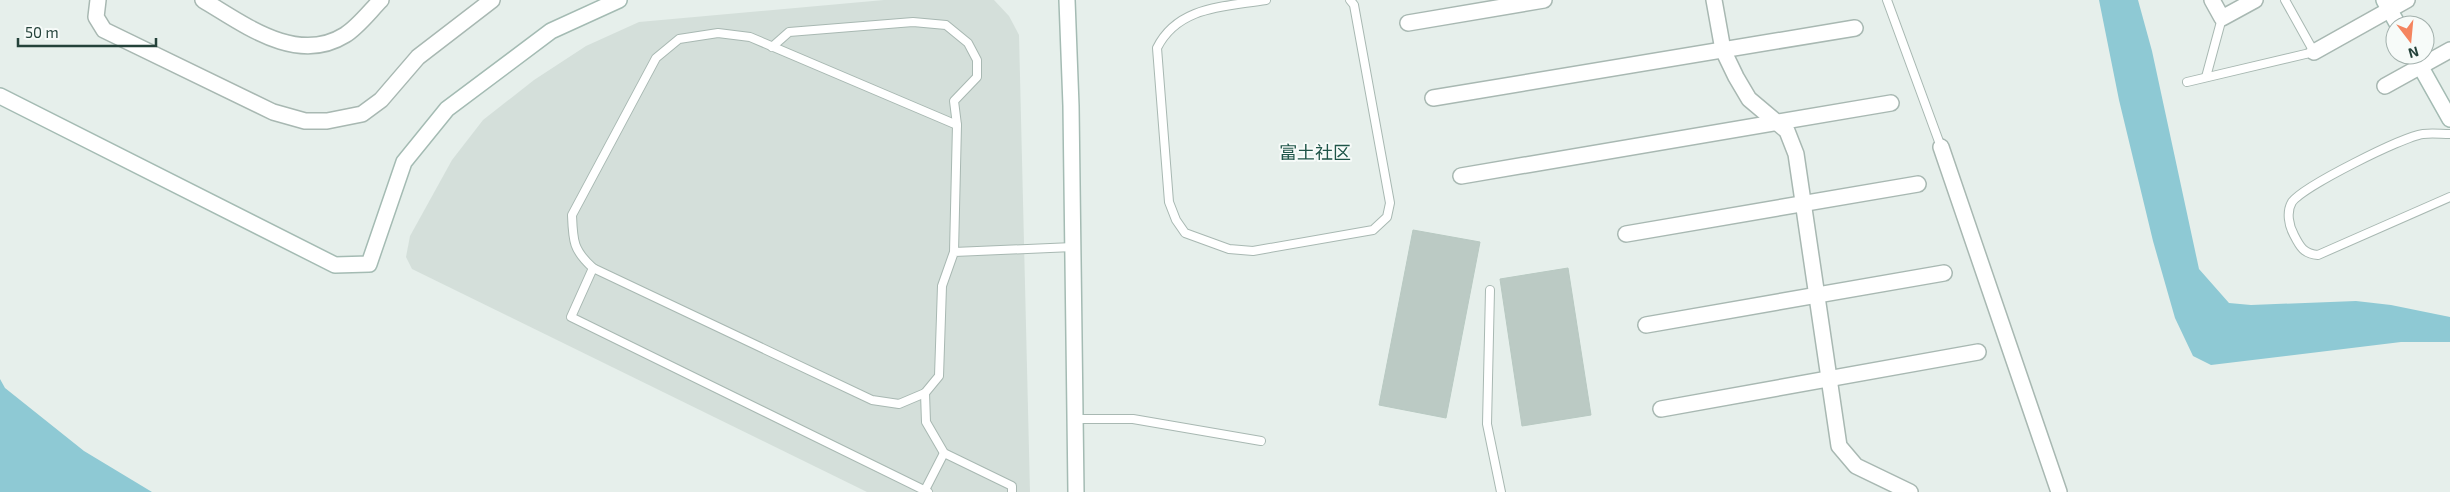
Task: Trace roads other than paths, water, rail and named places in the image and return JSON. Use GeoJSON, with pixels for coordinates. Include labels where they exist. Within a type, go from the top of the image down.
{"type":"FeatureCollection","features":[{"type":"Feature","properties":{"kind":"street"},"geometry":{"type":"LineString","coordinates":[[98,0],[96,17],[104,30],[273,112],[305,121],[327,121],[362,114],[380,100],[418,57],[492,0]]}},
{"type":"Feature","properties":{"kind":"street"},"geometry":{"type":"LineString","coordinates":[[204,0],[282,43],[319,46],[347,34],[381,0]]}},
{"type":"Feature","properties":{"kind":"street"},"geometry":{"type":"LineString","coordinates":[[0,96],[335,265],[369,264],[404,162],[447,109],[551,31],[619,0]]}},
{"type":"Feature","properties":{"kind":"street"},"geometry":{"type":"LineString","coordinates":[[1067,0],[1076,492]]}},
{"type":"Feature","properties":{"kind":"street"},"geometry":{"type":"LineString","coordinates":[[1408,23],[1544,0]]}},
{"type":"Feature","properties":{"kind":"street"},"geometry":{"type":"LineString","coordinates":[[1714,0],[1723,50],[1749,99],[1787,131],[1796,154],[1839,446],[1856,466],[1910,492]]}},
{"type":"Feature","properties":{"kind":"street"},"geometry":{"type":"LineString","coordinates":[[2212,0],[2222,18],[2255,0]]}},
{"type":"Feature","properties":{"kind":"street"},"geometry":{"type":"LineString","coordinates":[[2314,52],[2387,5],[2407,0]]}},
{"type":"Feature","properties":{"kind":"street"},"geometry":{"type":"LineString","coordinates":[[1434,98],[1855,28]]}},
{"type":"Feature","properties":{"kind":"street"},"geometry":{"type":"LineString","coordinates":[[2435,55],[2450,50]]}},
{"type":"Feature","properties":{"kind":"street"},"geometry":{"type":"LineString","coordinates":[[2385,86],[2412,65]]}},
{"type":"Feature","properties":{"kind":"street"},"geometry":{"type":"LineString","coordinates":[[2419,65],[2450,119]]}},
{"type":"Feature","properties":{"kind":"street"},"geometry":{"type":"LineString","coordinates":[[1461,176],[1891,103]]}},
{"type":"Feature","properties":{"kind":"street"},"geometry":{"type":"LineString","coordinates":[[1941,147],[2059,492]]}},
{"type":"Feature","properties":{"kind":"street"},"geometry":{"type":"LineString","coordinates":[[1626,234],[1918,184]]}},
{"type":"Feature","properties":{"kind":"street"},"geometry":{"type":"LineString","coordinates":[[1646,325],[1944,273]]}},
{"type":"Feature","properties":{"kind":"street"},"geometry":{"type":"LineString","coordinates":[[1661,409],[1978,352]]}},
{"type":"Feature","properties":{"kind":"lane"},"geometry":{"type":"LineString","coordinates":[[1266,0],[1206,10],[1181,19],[1164,34],[1157,48],[1169,202],[1176,220],[1185,233],[1229,249],[1253,251],[1373,230],[1387,217],[1390,203],[1354,5],[1350,0]]}},
{"type":"Feature","properties":{"kind":"lane"},"geometry":{"type":"LineString","coordinates":[[1887,0],[1941,147]]}},
{"type":"Feature","properties":{"kind":"lane"},"geometry":{"type":"LineString","coordinates":[[2187,82],[2314,52],[2285,0]]}},
{"type":"Feature","properties":{"kind":"lane"},"geometry":{"type":"LineString","coordinates":[[2206,77],[2222,18]]}},
{"type":"Feature","properties":{"kind":"lane"},"geometry":{"type":"LineString","coordinates":[[772,47],[789,32],[913,22],[946,25],[968,43],[977,60],[977,77],[954,101],[957,125],[954,252],[942,286],[939,376],[925,393],[899,404],[872,400],[592,268],[579,256],[573,240],[572,215],[656,58],[679,39],[718,33],[750,37],[772,47],[957,125]]}},
{"type":"Feature","properties":{"kind":"lane"},"geometry":{"type":"LineString","coordinates":[[2450,134],[2423,134],[2403,140],[2305,190],[2291,204],[2288,217],[2291,229],[2301,249],[2310,255],[2318,255],[2450,197]]}},
{"type":"Feature","properties":{"kind":"lane"},"geometry":{"type":"LineString","coordinates":[[954,252],[1073,247]]}},
{"type":"Feature","properties":{"kind":"lane"},"geometry":{"type":"LineString","coordinates":[[592,268],[571,317],[926,491],[944,453]]}},
{"type":"Feature","properties":{"kind":"lane"},"geometry":{"type":"LineString","coordinates":[[1490,290],[1487,424],[1502,492]]}},
{"type":"Feature","properties":{"kind":"lane"},"geometry":{"type":"LineString","coordinates":[[925,393],[926,422],[944,453],[1012,486],[1012,492]]}},
{"type":"Feature","properties":{"kind":"lane"},"geometry":{"type":"LineString","coordinates":[[1075,419],[1133,419],[1261,442]]}},
{"type":"Feature","properties":{"kind":"water"},"geometry":{"type":"Polygon","coordinates":[[[2099,0],[2138,0],[2152,51],[2199,269],[2229,303],[2251,305],[2356,301],[2391,305],[2450,317],[2450,342],[2401,342],[2211,365],[2193,356],[2175,318],[2153,241],[2119,100],[2099,0]]]}},
{"type":"Feature","properties":{"kind":"water"},"geometry":{"type":"Polygon","coordinates":[[[0,379],[5,388],[84,451],[152,492],[0,492],[0,379]]]}},
{"type":"Feature","properties":{"kind":"district","name":"富土社区"},"geometry":{"type":"Point","coordinates":[1315,153]}}]}
